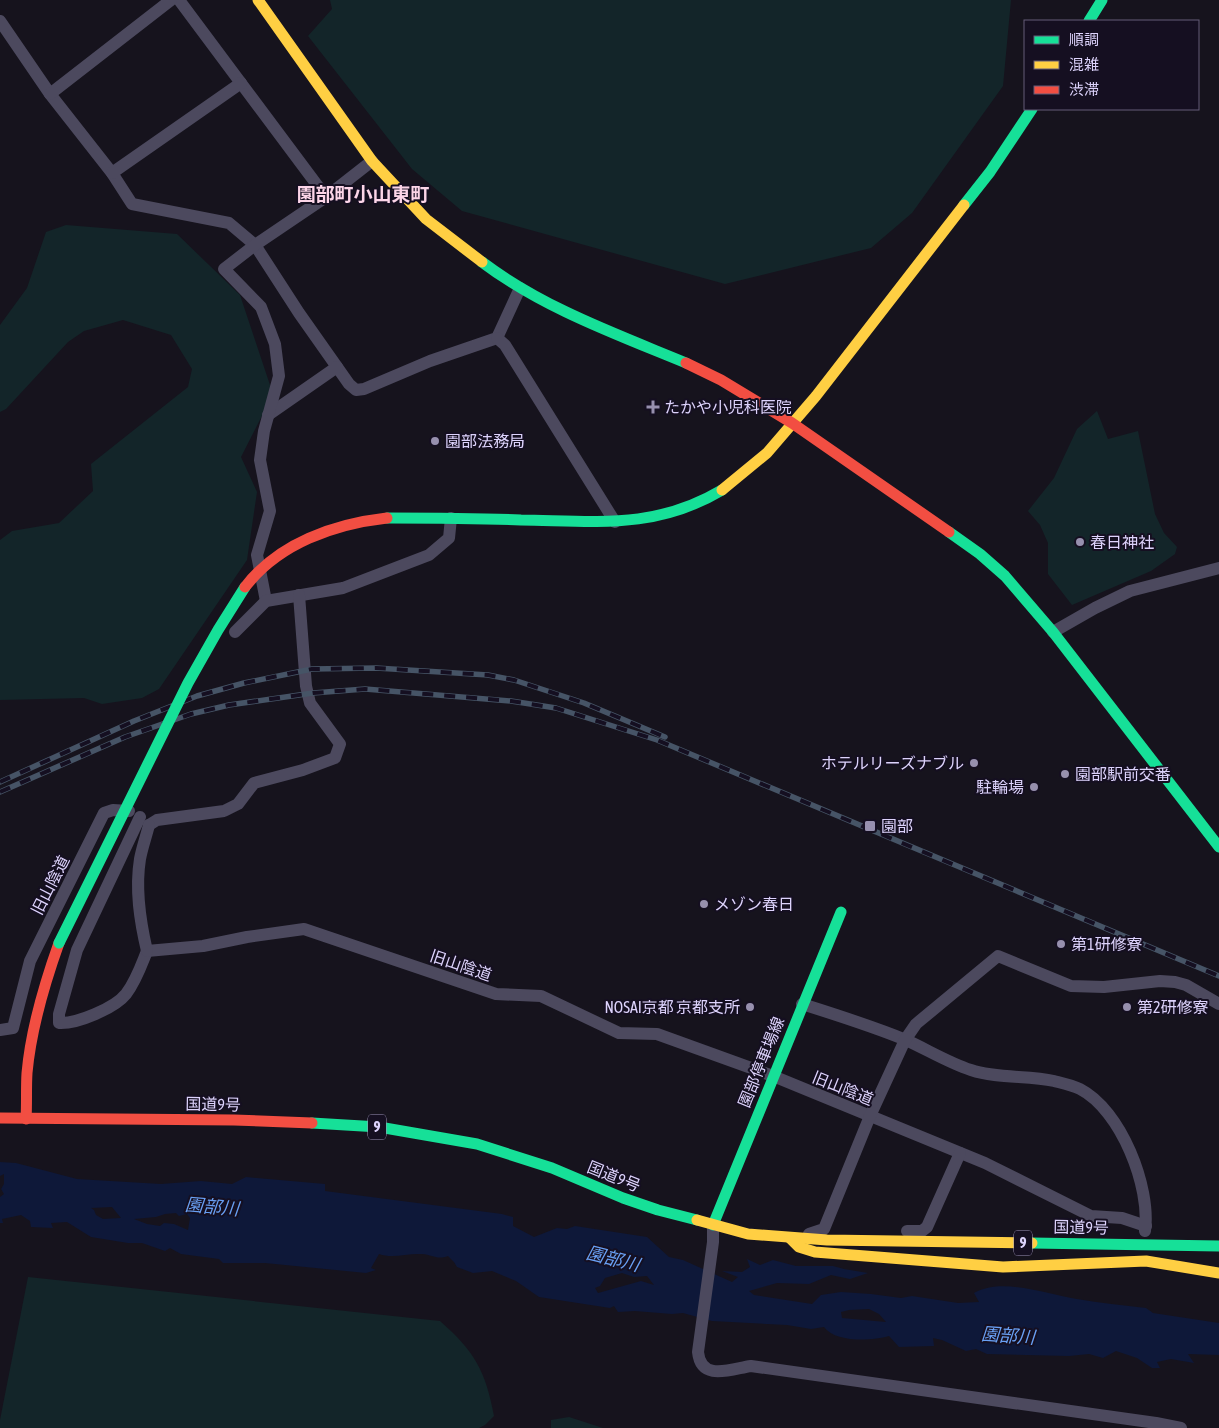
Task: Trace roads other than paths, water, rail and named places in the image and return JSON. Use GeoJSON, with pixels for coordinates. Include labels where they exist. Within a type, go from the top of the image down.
{"type":"FeatureCollection","features":[{"type":"Feature","properties":{"kind":"main road"},"geometry":{"type":"LineString","coordinates":[[258,0],[372,161],[426,219],[499,275],[520,288],[570,314],[690,364],[737,389],[792,423],[980,554],[1005,576],[1053,632],[1219,846]]}},
{"type":"Feature","properties":{"kind":"main road"},"geometry":{"type":"LineString","coordinates":[[1090,20],[1102,0]]}},
{"type":"Feature","properties":{"kind":"main road"},"geometry":{"type":"LineString","coordinates":[[26,1119],[28,1065],[32,1039],[47,978],[59,943],[199,662],[238,597],[262,568],[284,552],[314,535],[362,520],[451,518],[615,522],[658,517],[680,511],[704,501],[724,489],[767,453],[816,396],[990,172],[1031,110]]}},
{"type":"Feature","properties":{"kind":"main road","name":"園部停車場線"},"geometry":{"type":"LineString","coordinates":[[713,1226],[841,912]]}},
{"type":"Feature","properties":{"kind":"main road","name":"国道9号"},"geometry":{"type":"LineString","coordinates":[[0,1118],[320,1122],[379,1127],[477,1144],[552,1168],[640,1204],[713,1226],[748,1234],[790,1238],[1219,1246]]}},
{"type":"Feature","properties":{"kind":"main road"},"geometry":{"type":"LineString","coordinates":[[790,1238],[799,1247],[814,1252],[1003,1267],[1146,1258],[1219,1273]]}},
{"type":"Feature","properties":{"kind":"street"},"geometry":{"type":"LineString","coordinates":[[50,94],[171,0]]}},
{"type":"Feature","properties":{"kind":"street"},"geometry":{"type":"LineString","coordinates":[[179,0],[326,197]]}},
{"type":"Feature","properties":{"kind":"street"},"geometry":{"type":"LineString","coordinates":[[0,21],[50,94],[112,173],[132,204],[229,223],[255,245],[299,313],[349,384],[356,390],[364,390],[430,361],[497,338],[520,288]]}},
{"type":"Feature","properties":{"kind":"street"},"geometry":{"type":"LineString","coordinates":[[112,173],[241,83]]}},
{"type":"Feature","properties":{"kind":"street"},"geometry":{"type":"LineString","coordinates":[[266,601],[257,555],[270,511],[260,460],[268,415],[279,376],[274,344],[261,307],[224,269],[255,245],[326,197],[372,161]]}},
{"type":"Feature","properties":{"kind":"street"},"geometry":{"type":"LineString","coordinates":[[497,338],[505,345],[615,522]]}},
{"type":"Feature","properties":{"kind":"street"},"geometry":{"type":"LineString","coordinates":[[268,415],[337,367]]}},
{"type":"Feature","properties":{"kind":"street"},"geometry":{"type":"LineString","coordinates":[[235,632],[266,601],[343,588],[429,555],[449,538],[451,518]]}},
{"type":"Feature","properties":{"kind":"street"},"geometry":{"type":"LineString","coordinates":[[1053,632],[1095,608],[1130,592],[1219,568]]}},
{"type":"Feature","properties":{"kind":"street"},"geometry":{"type":"LineString","coordinates":[[144,821],[224,811],[238,804],[254,783],[303,770],[335,758],[340,744],[310,704],[306,686],[299,595]]}},
{"type":"Feature","properties":{"kind":"street","name":"旧山陰道"},"geometry":{"type":"LineString","coordinates":[[0,1030],[13,1028],[30,961],[104,813],[113,810],[128,810],[144,821]]}},
{"type":"Feature","properties":{"kind":"street"},"geometry":{"type":"LineString","coordinates":[[144,821],[138,880],[138,906],[147,951],[135,980],[122,999],[93,1016],[74,1022],[59,1023],[59,1014],[77,950],[144,821]]}},
{"type":"Feature","properties":{"kind":"street","name":"旧山陰道"},"geometry":{"type":"LineString","coordinates":[[147,951],[203,946],[247,937],[304,929],[496,994],[541,996],[619,1033],[657,1034],[773,1076],[985,1163],[1092,1216],[1122,1218],[1146,1229],[1143,1192],[1135,1160],[1112,1120],[1097,1102],[1080,1089],[1053,1081],[1004,1076],[971,1070],[905,1040]]}},
{"type":"Feature","properties":{"kind":"street"},"geometry":{"type":"LineString","coordinates":[[824,1230],[870,1116],[905,1040],[916,1024],[998,956],[1071,986],[1104,987],[1175,982],[1186,985],[1219,1004]]}},
{"type":"Feature","properties":{"kind":"street"},"geometry":{"type":"LineString","coordinates":[[802,1004],[905,1040]]}},
{"type":"Feature","properties":{"kind":"street"},"geometry":{"type":"LineString","coordinates":[[790,1238],[824,1230],[922,1231],[927,1227],[960,1153]]}},
{"type":"Feature","properties":{"kind":"street"},"geometry":{"type":"LineString","coordinates":[[713,1226],[713,1242],[698,1358],[702,1366],[708,1370],[718,1372],[750,1366],[1156,1422],[1181,1428]]}},
{"type":"Feature","properties":{"kind":"water","name":"園部川"},"geometry":{"type":"Polygon","coordinates":[[[0,1162],[16,1163],[77,1179],[161,1184],[201,1181],[232,1184],[246,1177],[325,1184],[325,1191],[502,1214],[513,1217],[513,1226],[534,1237],[557,1228],[567,1229],[575,1226],[647,1237],[669,1257],[683,1260],[732,1282],[738,1277],[722,1271],[742,1272],[750,1267],[747,1259],[760,1265],[773,1260],[796,1266],[833,1266],[868,1273],[850,1279],[831,1275],[809,1284],[777,1283],[749,1291],[754,1295],[812,1304],[821,1295],[841,1292],[901,1298],[912,1296],[958,1303],[979,1302],[974,1293],[985,1288],[998,1286],[1025,1288],[1065,1297],[1146,1308],[1153,1313],[1219,1323],[1219,1355],[1188,1354],[1194,1363],[1171,1359],[1157,1362],[1160,1368],[1152,1368],[1137,1358],[1116,1351],[1103,1358],[1089,1354],[1069,1356],[987,1354],[976,1349],[966,1351],[933,1338],[934,1346],[899,1347],[889,1336],[864,1340],[845,1338],[837,1336],[824,1327],[811,1329],[787,1325],[712,1321],[683,1313],[618,1312],[614,1306],[610,1308],[539,1297],[516,1281],[492,1271],[473,1273],[457,1267],[448,1256],[441,1258],[422,1254],[390,1256],[379,1254],[371,1268],[376,1270],[366,1273],[265,1263],[223,1263],[219,1259],[181,1254],[170,1248],[165,1251],[142,1243],[128,1243],[91,1237],[67,1222],[51,1223],[53,1228],[31,1227],[30,1221],[21,1215],[2,1219],[3,1223],[0,1223],[0,1197],[4,1194],[1,1189],[4,1184],[4,1174],[0,1176],[0,1162]],[[112,1207],[91,1208],[96,1215],[103,1219],[121,1218],[112,1207]],[[176,1213],[156,1217],[134,1219],[160,1226],[164,1223],[174,1224],[188,1230],[190,1218],[187,1214],[179,1216],[176,1213]],[[622,1273],[605,1278],[600,1286],[595,1288],[598,1293],[641,1281],[654,1285],[647,1276],[634,1277],[622,1273]],[[869,1309],[841,1312],[842,1318],[886,1322],[879,1314],[869,1309]]]}},
{"type":"Feature","properties":{"kind":"railway"},"geometry":{"type":"LineString","coordinates":[[0,782],[134,721],[197,696],[244,683],[312,669],[376,668],[488,675],[514,680],[584,703],[665,737]]}},
{"type":"Feature","properties":{"kind":"railway"},"geometry":{"type":"LineString","coordinates":[[0,792],[125,737],[191,714],[229,705],[313,693],[365,689],[511,701],[556,708],[657,740],[1219,976]]}},
{"type":"Feature","properties":{"kind":"place","name":"たかや小児科医院"},"geometry":{"type":"Point","coordinates":[653,407]}},
{"type":"Feature","properties":{"kind":"place","name":"園部法務局"},"geometry":{"type":"Point","coordinates":[435,441]}},
{"type":"Feature","properties":{"kind":"place","name":"春日神社"},"geometry":{"type":"Point","coordinates":[1080,542]}},
{"type":"Feature","properties":{"kind":"place","name":"ホテルリーズナブル"},"geometry":{"type":"Point","coordinates":[974,763]}},
{"type":"Feature","properties":{"kind":"place","name":"園部駅前交番"},"geometry":{"type":"Point","coordinates":[1065,774]}},
{"type":"Feature","properties":{"kind":"place","name":"駐輪場"},"geometry":{"type":"Point","coordinates":[1034,787]}},
{"type":"Feature","properties":{"kind":"place","name":"園部"},"geometry":{"type":"Point","coordinates":[870,826]}},
{"type":"Feature","properties":{"kind":"place","name":"メゾン春日"},"geometry":{"type":"Point","coordinates":[704,904]}},
{"type":"Feature","properties":{"kind":"place","name":"第1研修寮"},"geometry":{"type":"Point","coordinates":[1061,944]}},
{"type":"Feature","properties":{"kind":"place","name":"NOSAI京都 京都支所"},"geometry":{"type":"Point","coordinates":[750,1007]}},
{"type":"Feature","properties":{"kind":"place","name":"第2研修寮"},"geometry":{"type":"Point","coordinates":[1127,1007]}},
{"type":"Feature","properties":{"kind":"district","name":"園部町小山東町"},"geometry":{"type":"Point","coordinates":[363,194]}}]}
